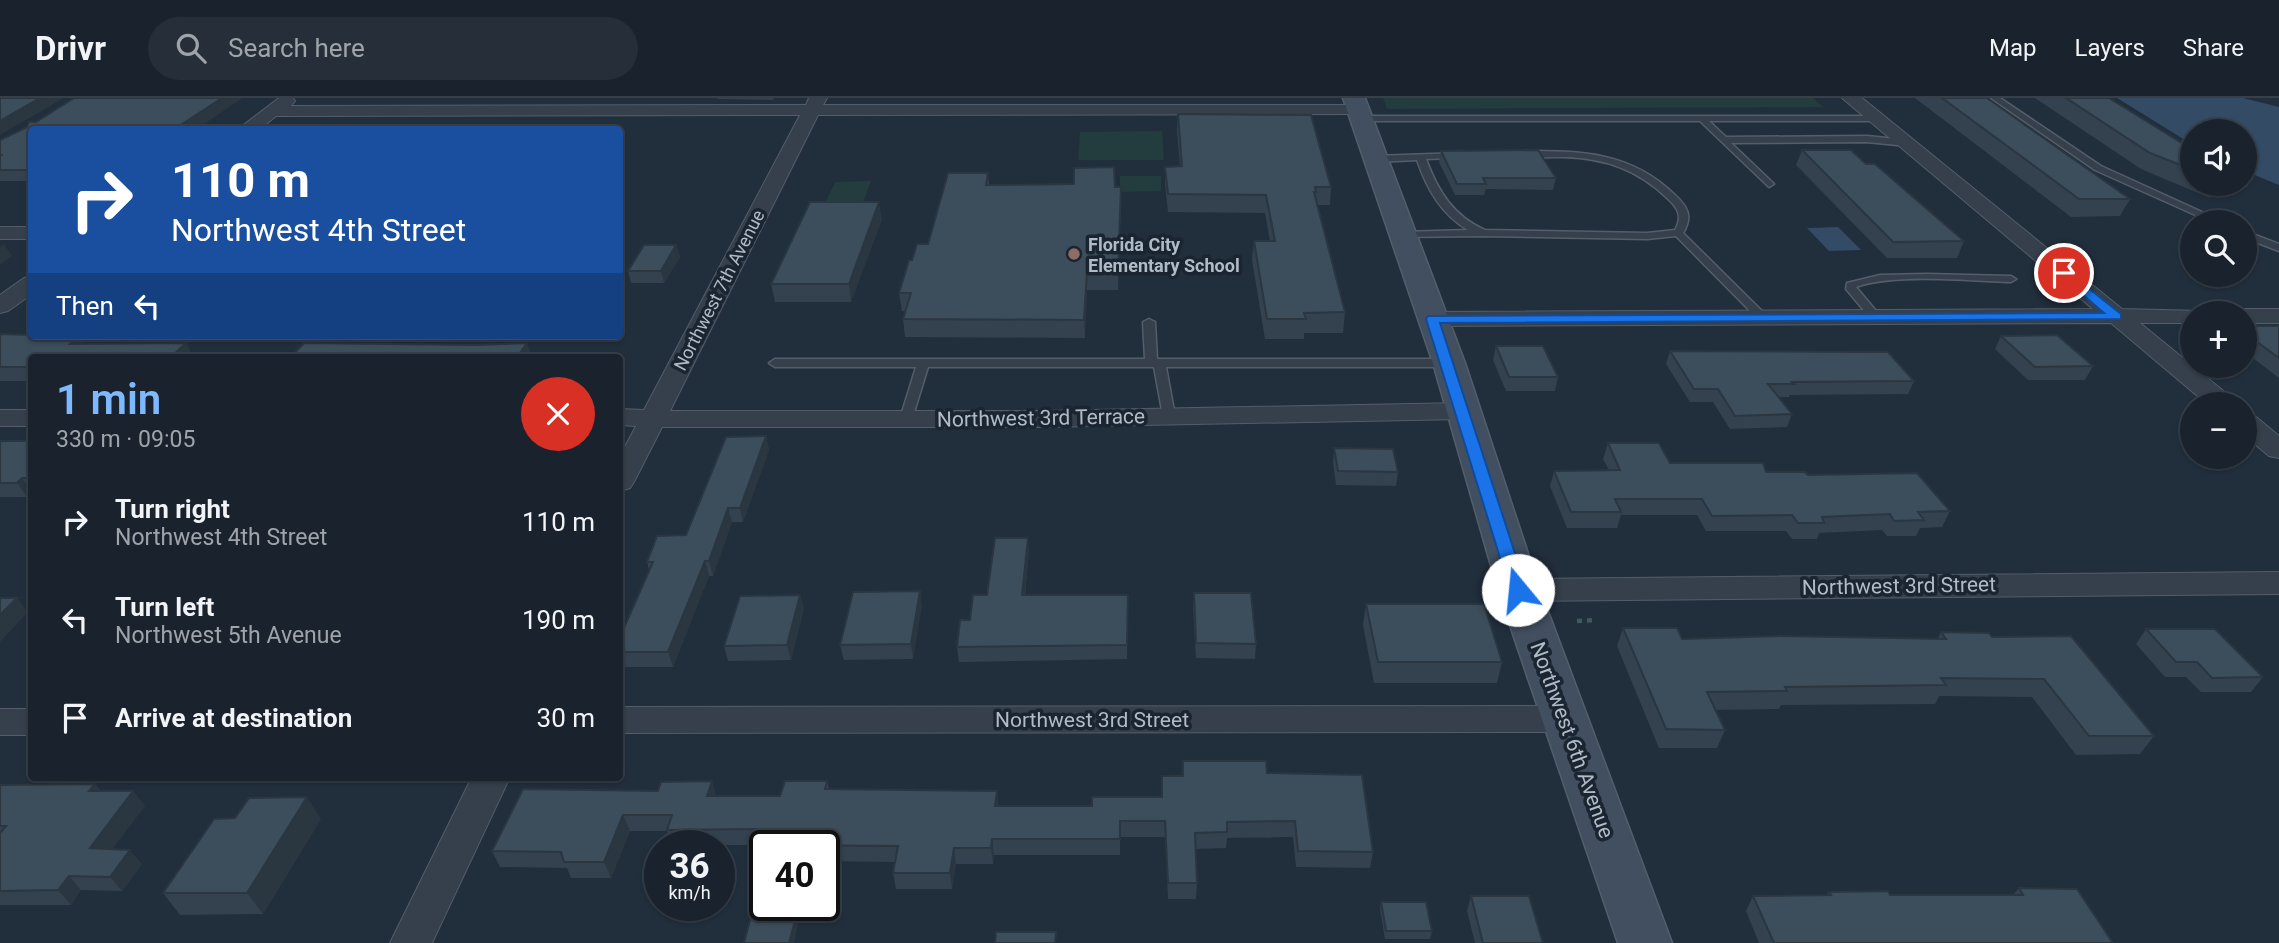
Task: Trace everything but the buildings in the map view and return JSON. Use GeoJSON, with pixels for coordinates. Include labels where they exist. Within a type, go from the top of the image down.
{"type":"FeatureCollection","features":[{"type":"Feature","properties":{"kind":"street"},"geometry":{"type":"LineString","coordinates":[[251,126],[290,98]]}},
{"type":"Feature","properties":{"kind":"street"},"geometry":{"type":"LineString","coordinates":[[1851,98],[2208,392]]}},
{"type":"Feature","properties":{"kind":"street"},"geometry":{"type":"LineString","coordinates":[[271,111],[815,104],[1357,108]]}},
{"type":"Feature","properties":{"kind":"street","name":"Northwest 7th Avenue"},"geometry":{"type":"LineString","coordinates":[[623,476],[815,104]]}},
{"type":"Feature","properties":{"kind":"street","name":"Northwest 6th Avenue"},"geometry":{"type":"LineString","coordinates":[[1357,108],[1449,363],[1518,590],[1645,943]]}},
{"type":"Feature","properties":{"kind":"street"},"geometry":{"type":"LineString","coordinates":[[0,233],[28,233]]}},
{"type":"Feature","properties":{"kind":"street"},"geometry":{"type":"LineString","coordinates":[[0,306],[28,286]]}},
{"type":"Feature","properties":{"kind":"street"},"geometry":{"type":"LineString","coordinates":[[1433,319],[2180,316]]}},
{"type":"Feature","properties":{"kind":"street"},"geometry":{"type":"LineString","coordinates":[[2257,316],[2279,316]]}},
{"type":"Feature","properties":{"kind":"street","name":"Northwest 3rd Terrace"},"geometry":{"type":"LineString","coordinates":[[623,417],[906,419],[1463,411]]}},
{"type":"Feature","properties":{"kind":"street"},"geometry":{"type":"LineString","coordinates":[[0,418],[28,418]]}},
{"type":"Feature","properties":{"kind":"street"},"geometry":{"type":"LineString","coordinates":[[2257,432],[2279,450]]}},
{"type":"Feature","properties":{"kind":"street","name":"Northwest 3rd Street"},"geometry":{"type":"LineString","coordinates":[[1518,590],[2279,583]]}},
{"type":"Feature","properties":{"kind":"street","name":"Northwest 3rd Street"},"geometry":{"type":"LineString","coordinates":[[623,720],[1565,719]]}},
{"type":"Feature","properties":{"kind":"street"},"geometry":{"type":"LineString","coordinates":[[0,722],[28,722]]}},
{"type":"Feature","properties":{"kind":"street"},"geometry":{"type":"LineString","coordinates":[[411,943],[489,781]]}},
{"type":"Feature","properties":{"kind":"lane"},"geometry":{"type":"LineString","coordinates":[[1995,98],[2098,168],[2192,210]]}},
{"type":"Feature","properties":{"kind":"lane"},"geometry":{"type":"LineString","coordinates":[[1357,108],[1703,120],[1877,119]]}},
{"type":"Feature","properties":{"kind":"lane"},"geometry":{"type":"LineString","coordinates":[[1703,120],[1769,184]]}},
{"type":"Feature","properties":{"kind":"lane"},"geometry":{"type":"LineString","coordinates":[[1722,140],[1867,139],[1907,143]]}},
{"type":"Feature","properties":{"kind":"lane"},"geometry":{"type":"LineString","coordinates":[[1516,154],[1589,155],[1632,167],[1658,183],[1684,209],[1685,221],[1678,233]]}},
{"type":"Feature","properties":{"kind":"lane"},"geometry":{"type":"LineString","coordinates":[[1375,159],[1474,155]]}},
{"type":"Feature","properties":{"kind":"lane"},"geometry":{"type":"LineString","coordinates":[[1421,158],[1431,188],[1440,201],[1468,226],[1483,233]]}},
{"type":"Feature","properties":{"kind":"lane"},"geometry":{"type":"LineString","coordinates":[[1403,235],[1483,233],[1647,236],[1678,233]]}},
{"type":"Feature","properties":{"kind":"lane"},"geometry":{"type":"LineString","coordinates":[[1678,233],[1763,318]]}},
{"type":"Feature","properties":{"kind":"lane"},"geometry":{"type":"LineString","coordinates":[[2257,239],[2279,248]]}},
{"type":"Feature","properties":{"kind":"lane"},"geometry":{"type":"LineString","coordinates":[[1876,318],[1853,294],[1851,285],[1855,282],[1883,279],[2011,279]]}},
{"type":"Feature","properties":{"kind":"lane"},"geometry":{"type":"LineString","coordinates":[[1149,322],[1155,363],[1168,416]]}},
{"type":"Feature","properties":{"kind":"lane"},"geometry":{"type":"LineString","coordinates":[[775,363],[1449,363]]}},
{"type":"Feature","properties":{"kind":"lane"},"geometry":{"type":"LineString","coordinates":[[906,419],[923,363]]}},
{"type":"Feature","properties":{"kind":"path"},"geometry":{"type":"LineString","coordinates":[[1577,621],[1597,620]]}},
{"type":"Feature","properties":{"kind":"green space"},"geometry":{"type":"Polygon","coordinates":[[[1383,98],[1813,98],[1823,107],[1387,109],[1383,98]]]}},
{"type":"Feature","properties":{"kind":"green space"},"geometry":{"type":"Polygon","coordinates":[[[1162,131],[1164,160],[1078,160],[1080,132],[1162,131]]]}},
{"type":"Feature","properties":{"kind":"green space"},"geometry":{"type":"Polygon","coordinates":[[[1120,176],[1161,176],[1161,191],[1120,192],[1120,176]]]}},
{"type":"Feature","properties":{"kind":"green space"},"geometry":{"type":"Polygon","coordinates":[[[871,181],[862,205],[824,205],[835,182],[871,181]]]}},
{"type":"Feature","properties":{"kind":"water"},"geometry":{"type":"Polygon","coordinates":[[[2117,98],[2243,98],[2279,107],[2279,185],[2257,176],[2257,119],[2180,119],[2180,137],[2117,98]]]}},
{"type":"Feature","properties":{"kind":"water"},"geometry":{"type":"Polygon","coordinates":[[[1838,227],[1861,250],[1829,251],[1807,228],[1838,227]]]}},
{"type":"Feature","properties":{"kind":"place","name":"Florida City Elementary School"},"geometry":{"type":"Point","coordinates":[1074,254]}},
{"type":"Feature","properties":{"kind":"route"},"geometry":{"type":"LineString","coordinates":[[1518,590],[1433,319],[2116,317],[2064,273]]}}]}
